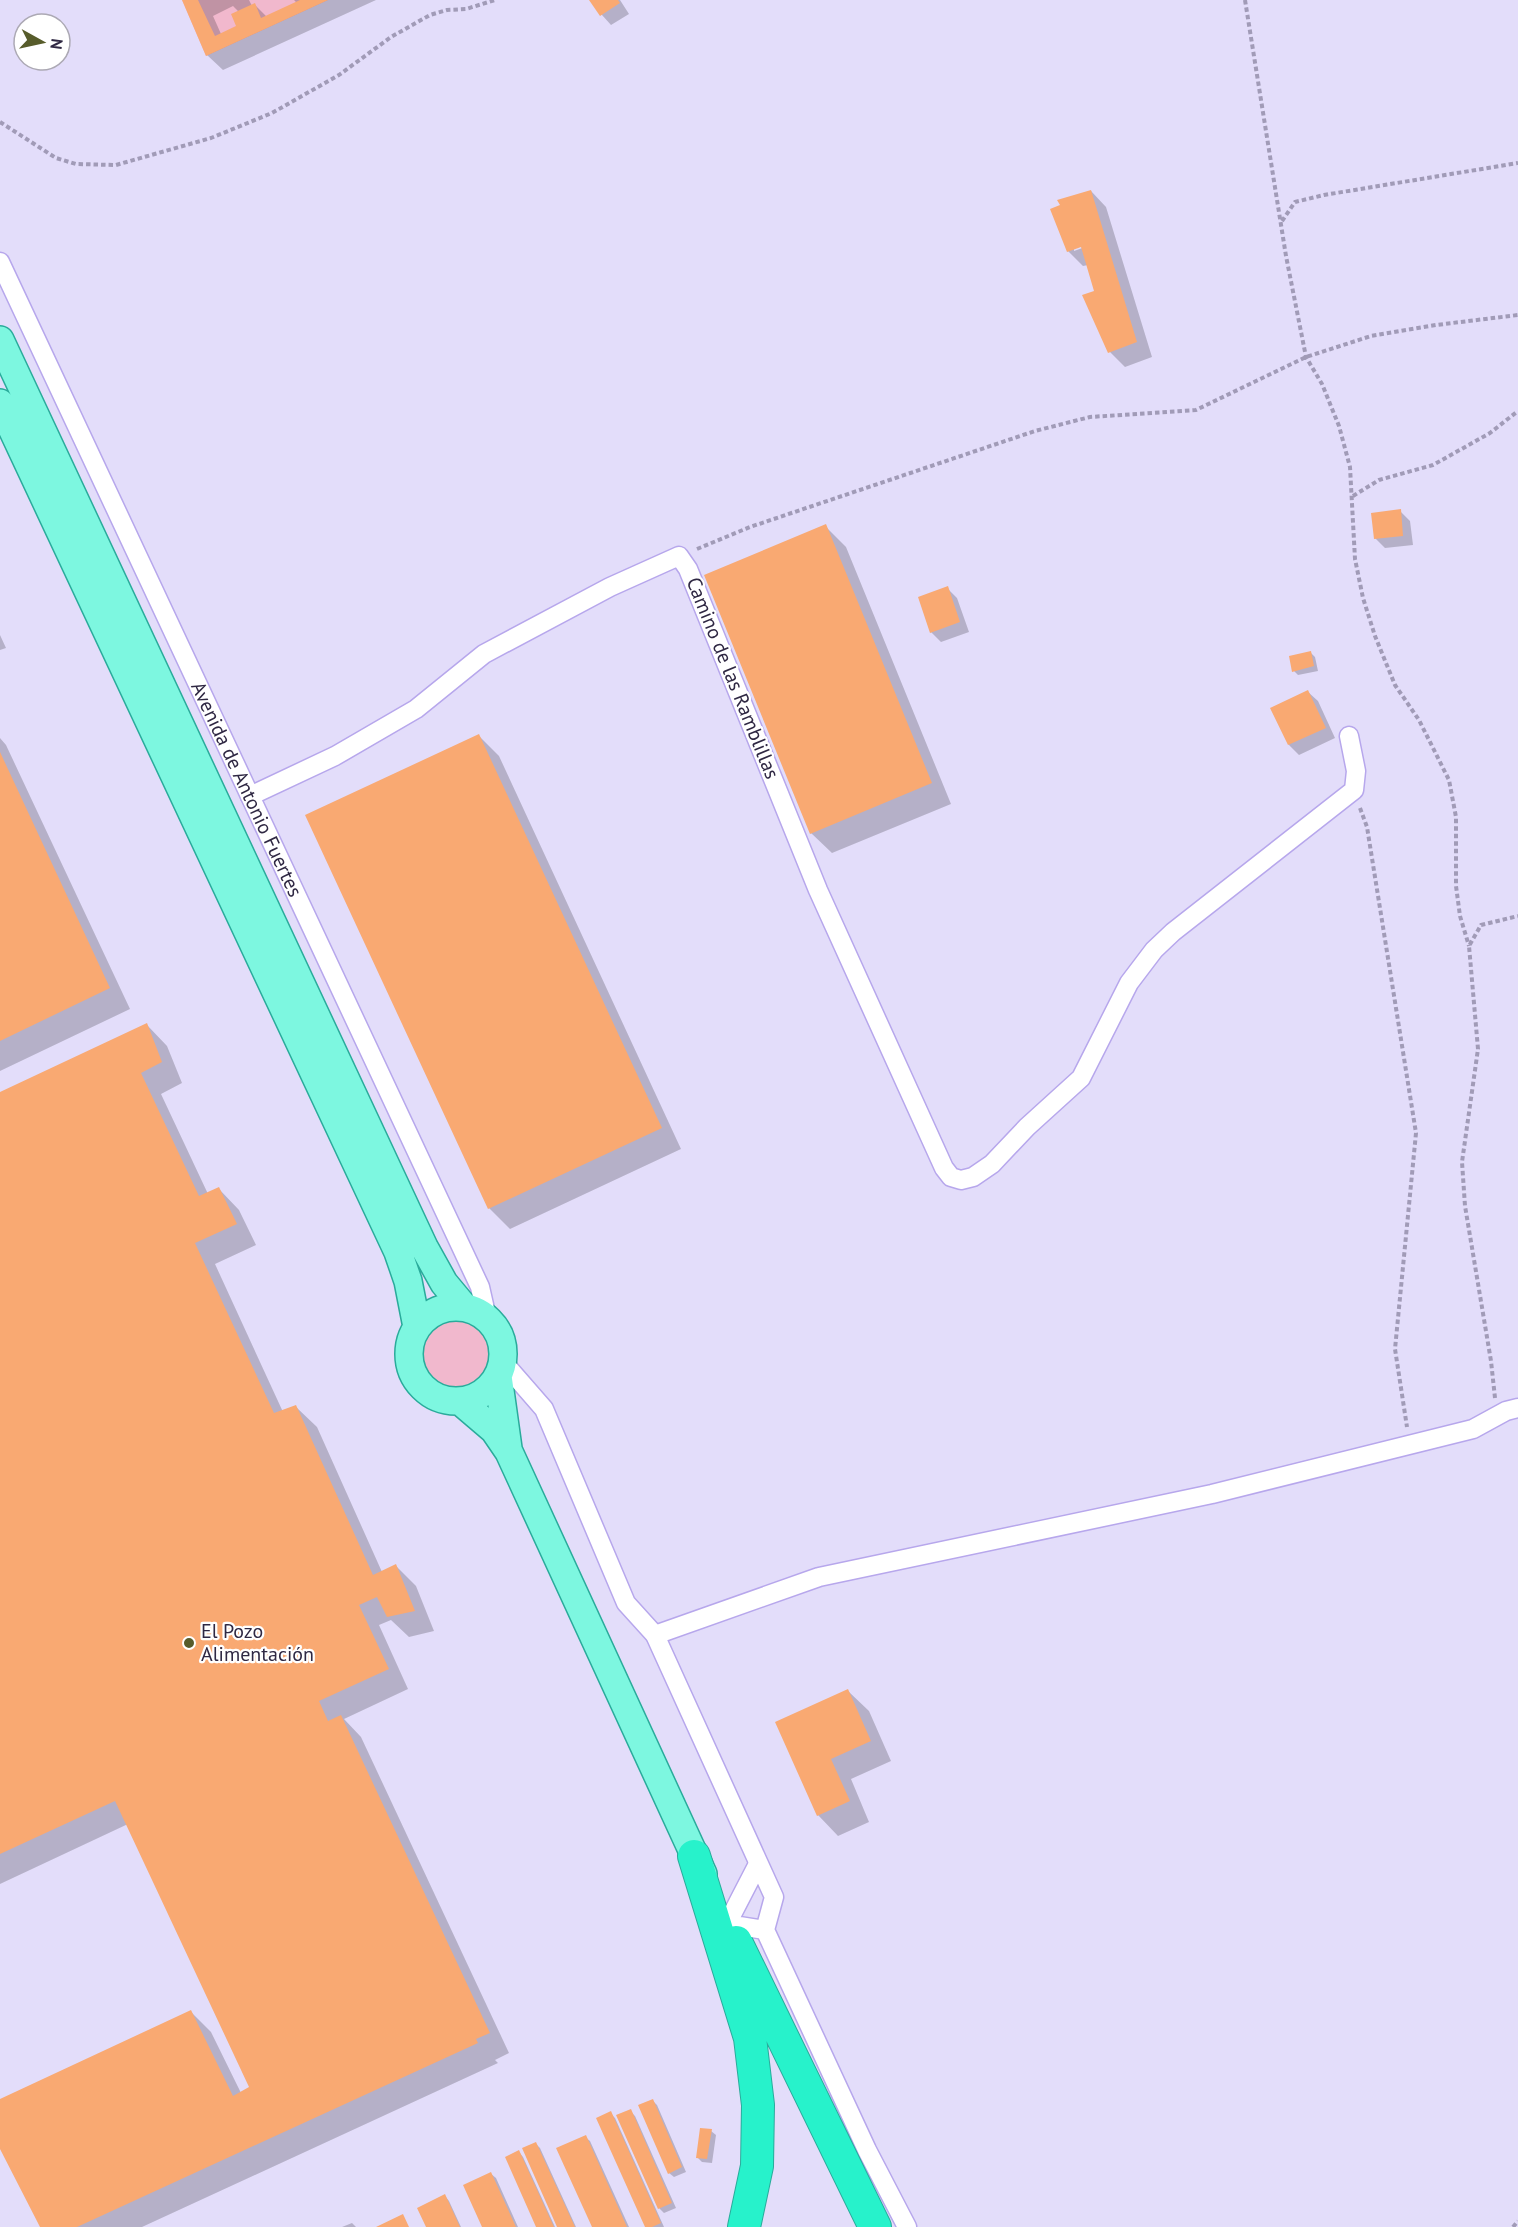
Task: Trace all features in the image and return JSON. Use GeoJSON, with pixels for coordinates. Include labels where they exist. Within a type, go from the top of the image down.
{"type":"FeatureCollection","features":[{"type":"Feature","properties":{"kind":"highway"},"geometry":{"type":"LineString","coordinates":[[694,1856],[750,2038],[758,2105],[757,2166],[744,2227]]}},
{"type":"Feature","properties":{"kind":"highway"},"geometry":{"type":"LineString","coordinates":[[727,1924],[875,2227]]}},
{"type":"Feature","properties":{"kind":"highway"},"geometry":{"type":"LineString","coordinates":[[819,2110],[856,2227]]}},
{"type":"Feature","properties":{"kind":"main road","name":"Avenida de Antonio Fuertes"},"geometry":{"type":"LineString","coordinates":[[0,340],[424,1247],[444,1283],[476,1312]]}},
{"type":"Feature","properties":{"kind":"main road"},"geometry":{"type":"LineString","coordinates":[[0,404],[398,1252],[408,1281],[417,1327]]}},
{"type":"Feature","properties":{"kind":"main road"},"geometry":{"type":"LineString","coordinates":[[500,1369],[488,1389],[475,1397],[460,1401],[445,1400],[431,1394],[420,1384],[412,1371],[409,1356],[411,1341],[417,1327],[426,1317],[438,1310],[451,1307],[476,1312],[498,1330],[503,1346],[500,1369],[509,1452]]}},
{"type":"Feature","properties":{"kind":"main road"},"geometry":{"type":"LineString","coordinates":[[460,1401],[494,1430],[509,1452],[727,1924]]}},
{"type":"Feature","properties":{"kind":"street","name":"Avenida de Antonio Fuertes"},"geometry":{"type":"LineString","coordinates":[[0,262],[480,1287],[476,1312]]}},
{"type":"Feature","properties":{"kind":"street","name":"Camino de las Ramblillas"},"geometry":{"type":"LineString","coordinates":[[250,796],[335,756],[416,709],[484,654],[610,587],[679,556],[688,569],[818,890],[944,1168],[951,1177],[961,1180],[973,1178],[992,1164],[1027,1127],[1081,1078],[1129,983],[1154,950],[1173,932],[1354,790]]}},
{"type":"Feature","properties":{"kind":"street"},"geometry":{"type":"LineString","coordinates":[[1349,736],[1356,771],[1354,790]]}},
{"type":"Feature","properties":{"kind":"street"},"geometry":{"type":"LineString","coordinates":[[500,1369],[544,1409],[626,1603],[655,1635],[774,1897],[765,1930],[867,2150],[907,2227]]}},
{"type":"Feature","properties":{"kind":"street"},"geometry":{"type":"LineString","coordinates":[[655,1635],[819,1577],[1212,1494],[1473,1429],[1496,1416],[1518,1408]]}},
{"type":"Feature","properties":{"kind":"street"},"geometry":{"type":"LineString","coordinates":[[758,1864],[727,1924],[765,1930]]}},
{"type":"Feature","properties":{"kind":"path"},"geometry":{"type":"LineString","coordinates":[[0,122],[56,158],[76,164],[117,165],[211,138],[272,113],[339,75],[392,37],[430,15],[447,10],[466,9],[495,0]]}},
{"type":"Feature","properties":{"kind":"path"},"geometry":{"type":"LineString","coordinates":[[1245,0],[1306,357],[1322,384],[1340,426],[1350,467],[1355,559],[1363,598],[1395,685],[1419,720],[1449,780],[1456,817],[1455,886],[1460,916],[1469,946],[1478,1049],[1462,1162],[1465,1206],[1491,1361],[1496,1416]]}},
{"type":"Feature","properties":{"kind":"path"},"geometry":{"type":"LineString","coordinates":[[1282,222],[1295,202],[1324,195],[1518,163]]}},
{"type":"Feature","properties":{"kind":"path"},"geometry":{"type":"LineString","coordinates":[[679,556],[750,527],[1035,431],[1090,417],[1196,410],[1306,357],[1371,336],[1518,315]]}},
{"type":"Feature","properties":{"kind":"path"},"geometry":{"type":"LineString","coordinates":[[1353,496],[1379,480],[1433,465],[1490,433],[1518,411]]}},
{"type":"Feature","properties":{"kind":"path"},"geometry":{"type":"LineString","coordinates":[[1354,790],[1367,827],[1416,1133],[1395,1349],[1410,1445]]}},
{"type":"Feature","properties":{"kind":"path"},"geometry":{"type":"LineString","coordinates":[[1469,946],[1481,925],[1518,916]]}},
{"type":"Feature","properties":{"kind":"path"},"geometry":{"type":"LineString","coordinates":[[1513,2227],[1518,2221]]}},
{"type":"Feature","properties":{"kind":"shaded area"},"geometry":{"type":"Polygon","coordinates":[[[182,0],[328,0],[206,56],[182,0]]]}},
{"type":"Feature","properties":{"kind":"shaded area"},"geometry":{"type":"Polygon","coordinates":[[[448,1311],[464,1311],[480,1318],[491,1329],[498,1345],[495,1369],[486,1383],[464,1395],[448,1395],[432,1388],[421,1377],[414,1361],[414,1345],[421,1329],[432,1318],[448,1311]]]}},
{"type":"Feature","properties":{"kind":"building"},"geometry":{"type":"Polygon","coordinates":[[[182,0],[198,0],[215,36],[236,26],[231,14],[255,3],[261,18],[300,0],[328,0],[206,56],[182,0]]]}},
{"type":"Feature","properties":{"kind":"building"},"geometry":{"type":"Polygon","coordinates":[[[589,0],[618,0],[620,3],[600,16],[589,0]]]}},
{"type":"Feature","properties":{"kind":"building"},"geometry":{"type":"Polygon","coordinates":[[[1091,190],[1137,342],[1108,353],[1082,295],[1094,291],[1081,247],[1067,252],[1050,209],[1060,205],[1057,200],[1091,190]]]}},
{"type":"Feature","properties":{"kind":"building"},"geometry":{"type":"Polygon","coordinates":[[[1401,509],[1403,536],[1374,539],[1371,513],[1401,509]]]}},
{"type":"Feature","properties":{"kind":"building"},"geometry":{"type":"Polygon","coordinates":[[[826,524],[932,783],[810,834],[704,575],[826,524]]]}},
{"type":"Feature","properties":{"kind":"building"},"geometry":{"type":"Polygon","coordinates":[[[948,586],[960,622],[930,633],[918,597],[948,586]]]}},
{"type":"Feature","properties":{"kind":"building"},"geometry":{"type":"Polygon","coordinates":[[[1311,651],[1314,666],[1292,672],[1289,656],[1311,651]]]}},
{"type":"Feature","properties":{"kind":"building"},"geometry":{"type":"Polygon","coordinates":[[[1308,690],[1326,728],[1288,745],[1270,708],[1308,690]]]}},
{"type":"Feature","properties":{"kind":"building"},"geometry":{"type":"Polygon","coordinates":[[[479,734],[662,1128],[488,1209],[305,815],[479,734]]]}},
{"type":"Feature","properties":{"kind":"building"},"geometry":{"type":"Polygon","coordinates":[[[0,752],[110,988],[0,1041],[0,752]]]}},
{"type":"Feature","properties":{"kind":"building","name":"El Pozo Alimentación"},"geometry":{"type":"Polygon","coordinates":[[[147,1023],[162,1062],[141,1073],[199,1196],[219,1187],[237,1224],[195,1243],[274,1413],[296,1405],[373,1575],[396,1564],[415,1611],[387,1617],[377,1597],[359,1605],[389,1669],[319,1701],[328,1721],[341,1715],[490,2033],[476,2039],[478,2043],[77,2227],[40,2227],[0,2149],[0,2099],[191,2010],[233,2096],[249,2087],[115,1801],[0,1854],[0,1092],[147,1023]]]}},
{"type":"Feature","properties":{"kind":"building"},"geometry":{"type":"Polygon","coordinates":[[[848,1689],[871,1741],[831,1759],[850,1801],[817,1816],[775,1722],[848,1689]]]}},
{"type":"Feature","properties":{"kind":"building"},"geometry":{"type":"Polygon","coordinates":[[[653,2099],[682,2167],[668,2174],[638,2105],[653,2099]]]}},
{"type":"Feature","properties":{"kind":"building"},"geometry":{"type":"Polygon","coordinates":[[[631,2109],[672,2203],[658,2209],[616,2115],[631,2109]]]}},
{"type":"Feature","properties":{"kind":"building"},"geometry":{"type":"Polygon","coordinates":[[[611,2111],[661,2223],[652,2227],[645,2227],[596,2118],[611,2111]]]}},
{"type":"Feature","properties":{"kind":"building"},"geometry":{"type":"Polygon","coordinates":[[[700,2128],[712,2129],[707,2159],[696,2158],[700,2128]]]}},
{"type":"Feature","properties":{"kind":"building"},"geometry":{"type":"Polygon","coordinates":[[[586,2135],[627,2227],[592,2227],[556,2148],[586,2135]]]}},
{"type":"Feature","properties":{"kind":"building"},"geometry":{"type":"Polygon","coordinates":[[[536,2142],[575,2227],[557,2227],[522,2148],[536,2142]]]}},
{"type":"Feature","properties":{"kind":"building"},"geometry":{"type":"Polygon","coordinates":[[[519,2150],[554,2227],[536,2227],[505,2157],[519,2150]]]}},
{"type":"Feature","properties":{"kind":"building"},"geometry":{"type":"Polygon","coordinates":[[[491,2172],[516,2227],[482,2227],[463,2185],[491,2172]]]}},
{"type":"Feature","properties":{"kind":"building"},"geometry":{"type":"Polygon","coordinates":[[[445,2194],[460,2227],[426,2227],[417,2208],[445,2194]]]}},
{"type":"Feature","properties":{"kind":"building"},"geometry":{"type":"Polygon","coordinates":[[[403,2214],[409,2227],[376,2227],[403,2214]]]}},
{"type":"Feature","properties":{"kind":"place","name":"El Pozo Alimentación"},"geometry":{"type":"Point","coordinates":[189,1643]}}]}
